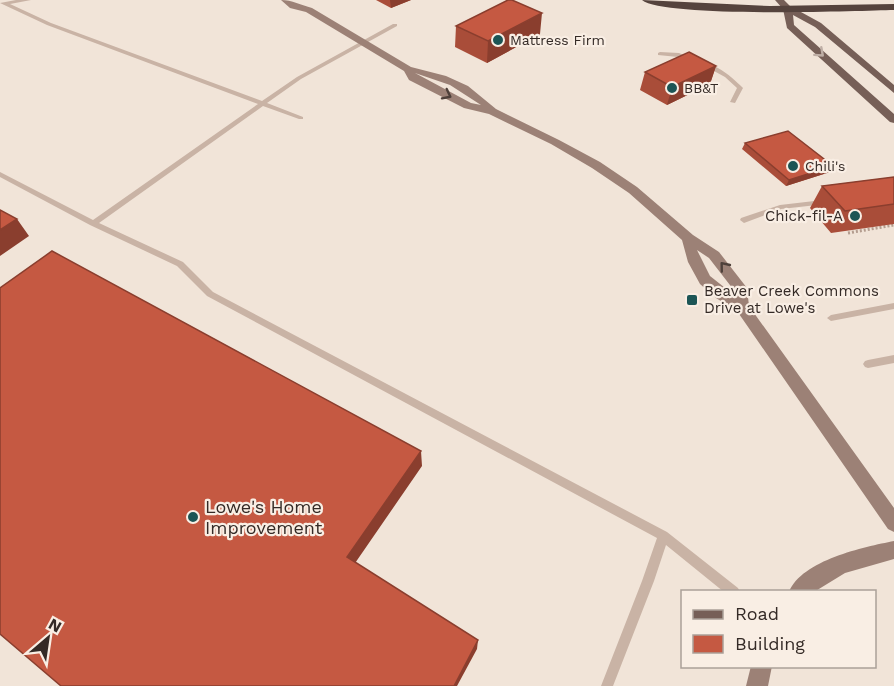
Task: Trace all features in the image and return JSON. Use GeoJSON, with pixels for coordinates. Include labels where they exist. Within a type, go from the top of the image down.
{"type":"FeatureCollection","features":[{"type":"Feature","properties":{"kind":"highway"},"geometry":{"type":"LineString","coordinates":[[647,0],[704,7],[783,4],[894,7]]}},
{"type":"Feature","properties":{"kind":"main road"},"geometry":{"type":"LineString","coordinates":[[783,4],[818,25],[894,90]]}},
{"type":"Feature","properties":{"kind":"main road"},"geometry":{"type":"LineString","coordinates":[[783,4],[790,26],[894,120]]}},
{"type":"Feature","properties":{"kind":"street"},"geometry":{"type":"LineString","coordinates":[[285,0],[293,6],[309,10],[408,69],[413,78],[468,106],[492,111],[596,165],[641,195],[688,238],[714,255],[740,288],[742,307]]}},
{"type":"Feature","properties":{"kind":"street"},"geometry":{"type":"LineString","coordinates":[[304,0],[309,10]]}},
{"type":"Feature","properties":{"kind":"street"},"geometry":{"type":"LineString","coordinates":[[688,238],[691,259],[714,292],[742,307],[894,523]]}},
{"type":"Feature","properties":{"kind":"street"},"geometry":{"type":"LineString","coordinates":[[800,590],[821,573],[841,564],[894,550]]}},
{"type":"Feature","properties":{"kind":"street"},"geometry":{"type":"LineString","coordinates":[[756,686],[761,668]]}},
{"type":"Feature","properties":{"kind":"lane"},"geometry":{"type":"LineString","coordinates":[[28,0],[3,3],[49,24],[301,118]]}},
{"type":"Feature","properties":{"kind":"lane"},"geometry":{"type":"LineString","coordinates":[[93,223],[298,78],[364,44],[395,25]]}},
{"type":"Feature","properties":{"kind":"lane"},"geometry":{"type":"LineString","coordinates":[[660,54],[679,55],[727,76],[740,88],[733,102]]}},
{"type":"Feature","properties":{"kind":"lane"},"geometry":{"type":"LineString","coordinates":[[0,174],[93,223],[180,264],[210,294],[663,536],[733,590]]}},
{"type":"Feature","properties":{"kind":"lane"},"geometry":{"type":"LineString","coordinates":[[744,220],[780,207],[837,200]]}},
{"type":"Feature","properties":{"kind":"lane"},"geometry":{"type":"LineString","coordinates":[[831,318],[894,306]]}},
{"type":"Feature","properties":{"kind":"lane"},"geometry":{"type":"LineString","coordinates":[[868,364],[894,359]]}},
{"type":"Feature","properties":{"kind":"lane"},"geometry":{"type":"LineString","coordinates":[[607,686],[663,536]]}},
{"type":"Feature","properties":{"kind":"path"},"geometry":{"type":"LineString","coordinates":[[848,233],[894,225]]}},
{"type":"Feature","properties":{"kind":"building"},"geometry":{"type":"Polygon","coordinates":[[[508,0],[542,13],[488,41],[456,26],[508,0]]]}},
{"type":"Feature","properties":{"kind":"building"},"geometry":{"type":"Polygon","coordinates":[[[689,52],[716,66],[672,87],[645,72],[689,52]]]}},
{"type":"Feature","properties":{"kind":"building","name":"Chili's"},"geometry":{"type":"Polygon","coordinates":[[[788,131],[833,166],[789,180],[745,143],[788,131]]]}},
{"type":"Feature","properties":{"kind":"building"},"geometry":{"type":"Polygon","coordinates":[[[894,177],[894,204],[845,211],[822,186],[894,177]]]}},
{"type":"Feature","properties":{"kind":"building"},"geometry":{"type":"Polygon","coordinates":[[[0,210],[17,219],[0,230],[0,210]]]}},
{"type":"Feature","properties":{"kind":"building","name":"Lowe's Home Improvement"},"geometry":{"type":"Polygon","coordinates":[[[52,251],[421,451],[347,557],[478,640],[454,686],[61,686],[0,634],[0,288],[52,251]]]}},
{"type":"Feature","properties":{"kind":"place","name":"Mattress Firm"},"geometry":{"type":"Point","coordinates":[498,40]}},
{"type":"Feature","properties":{"kind":"place","name":"BB&T"},"geometry":{"type":"Point","coordinates":[672,88]}},
{"type":"Feature","properties":{"kind":"place","name":"Chili's"},"geometry":{"type":"Point","coordinates":[793,166]}},
{"type":"Feature","properties":{"kind":"place","name":"Chick-fil-A"},"geometry":{"type":"Point","coordinates":[855,216]}},
{"type":"Feature","properties":{"kind":"place","name":"Beaver Creek Commons Drive at Lowe's"},"geometry":{"type":"Point","coordinates":[692,300]}},
{"type":"Feature","properties":{"kind":"place","name":"Lowe's Home Improvement"},"geometry":{"type":"Point","coordinates":[193,517]}}]}
